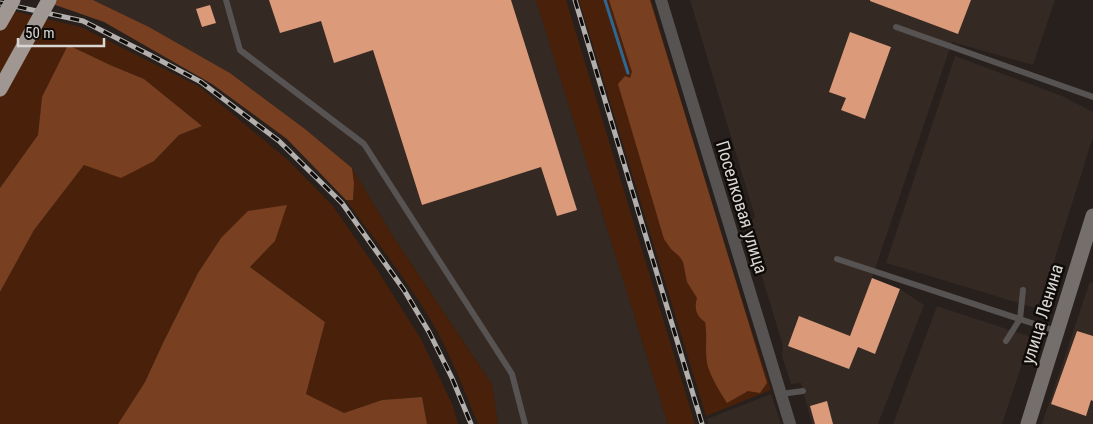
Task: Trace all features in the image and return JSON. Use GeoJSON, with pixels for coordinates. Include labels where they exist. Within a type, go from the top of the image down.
{"type":"FeatureCollection","features":[{"type":"Feature","properties":{"kind":"highway"},"geometry":{"type":"LineString","coordinates":[[0,23],[12,0]]}},
{"type":"Feature","properties":{"kind":"highway"},"geometry":{"type":"LineString","coordinates":[[0,89],[49,0]]}},
{"type":"Feature","properties":{"kind":"street","name":"Поселковая улица"},"geometry":{"type":"LineString","coordinates":[[661,0],[790,424]]}},
{"type":"Feature","properties":{"kind":"street","name":"улица Ленина"},"geometry":{"type":"LineString","coordinates":[[1028,424],[1093,216]]}},
{"type":"Feature","properties":{"kind":"lane"},"geometry":{"type":"LineString","coordinates":[[226,0],[240,50],[364,144],[512,374],[525,424]]}},
{"type":"Feature","properties":{"kind":"lane"},"geometry":{"type":"LineString","coordinates":[[896,27],[1093,97]]}},
{"type":"Feature","properties":{"kind":"lane"},"geometry":{"type":"LineString","coordinates":[[734,240],[749,235]]}},
{"type":"Feature","properties":{"kind":"lane"},"geometry":{"type":"LineString","coordinates":[[836,260],[1057,331]]}},
{"type":"Feature","properties":{"kind":"lane"},"geometry":{"type":"LineString","coordinates":[[1006,341],[1020,319],[1023,290]]}},
{"type":"Feature","properties":{"kind":"lane"},"geometry":{"type":"LineString","coordinates":[[781,394],[803,390]]}},
{"type":"Feature","properties":{"kind":"shaded area"},"geometry":{"type":"Polygon","coordinates":[[[41,0],[93,0],[149,27],[230,73],[305,129],[352,168],[354,183],[353,200],[346,200],[287,139],[212,84],[104,22],[41,0]]]}},
{"type":"Feature","properties":{"kind":"shaded area"},"geometry":{"type":"Polygon","coordinates":[[[93,0],[536,0],[668,424],[498,424],[492,384],[394,238],[352,168],[305,129],[230,73],[149,27],[93,0]]]}},
{"type":"Feature","properties":{"kind":"shaded area"},"geometry":{"type":"Polygon","coordinates":[[[536,0],[566,0],[695,424],[668,424],[536,0]]]}},
{"type":"Feature","properties":{"kind":"shaded area"},"geometry":{"type":"Polygon","coordinates":[[[579,0],[651,0],[725,247],[771,390],[706,416],[579,0]]]}},
{"type":"Feature","properties":{"kind":"shaded area"},"geometry":{"type":"Polygon","coordinates":[[[609,0],[650,0],[767,383],[760,393],[748,391],[727,403],[708,367],[705,322],[696,312],[697,298],[687,282],[683,262],[664,239],[618,84],[625,76],[630,78],[632,72],[609,0]]]}},
{"type":"Feature","properties":{"kind":"shaded area"},"geometry":{"type":"Polygon","coordinates":[[[690,0],[1055,0],[1033,65],[952,42],[872,278],[900,289],[924,305],[878,424],[812,424],[801,383],[791,384],[782,356],[783,346],[747,227],[755,217],[690,0]]]}},
{"type":"Feature","properties":{"kind":"shaded area"},"geometry":{"type":"Polygon","coordinates":[[[0,8],[81,27],[200,87],[288,160],[333,206],[378,271],[421,339],[453,406],[458,424],[427,424],[422,397],[382,400],[344,413],[306,394],[325,322],[250,267],[275,241],[286,206],[221,238],[198,273],[145,382],[118,424],[0,424],[0,292],[34,230],[84,165],[154,161],[179,135],[202,126],[144,79],[110,65],[42,97],[38,135],[0,188],[0,8]]]}},
{"type":"Feature","properties":{"kind":"shaded area"},"geometry":{"type":"Polygon","coordinates":[[[68,45],[144,79],[202,126],[179,135],[154,161],[121,178],[84,165],[34,230],[0,292],[0,188],[38,135],[42,97],[68,45]]]}},
{"type":"Feature","properties":{"kind":"shaded area"},"geometry":{"type":"Polygon","coordinates":[[[955,56],[1062,96],[1093,112],[1093,137],[1039,309],[886,263],[955,56]]]}},
{"type":"Feature","properties":{"kind":"shaded area"},"geometry":{"type":"Polygon","coordinates":[[[352,168],[394,238],[492,384],[498,424],[478,424],[454,365],[424,309],[346,200],[353,199],[354,183],[352,168]]]}},
{"type":"Feature","properties":{"kind":"shaded area"},"geometry":{"type":"Polygon","coordinates":[[[287,205],[275,241],[250,267],[325,322],[306,394],[344,413],[382,400],[422,397],[427,424],[118,424],[145,382],[198,273],[221,238],[248,211],[287,205]]]}},
{"type":"Feature","properties":{"kind":"shaded area"},"geometry":{"type":"Polygon","coordinates":[[[1093,282],[1093,424],[1042,424],[1089,284],[1093,282]]]}},
{"type":"Feature","properties":{"kind":"shaded area"},"geometry":{"type":"Polygon","coordinates":[[[937,306],[1031,337],[1002,424],[893,424],[937,306]]]}},
{"type":"Feature","properties":{"kind":"shaded area"},"geometry":{"type":"Polygon","coordinates":[[[771,394],[781,424],[708,424],[707,419],[771,394]]]}},
{"type":"Feature","properties":{"kind":"building"},"geometry":{"type":"Polygon","coordinates":[[[269,0],[511,0],[577,210],[557,216],[541,167],[422,205],[373,50],[334,63],[321,21],[280,33],[269,0]]]}},
{"type":"Feature","properties":{"kind":"building"},"geometry":{"type":"Polygon","coordinates":[[[870,0],[971,0],[958,34],[870,0]]]}},
{"type":"Feature","properties":{"kind":"building"},"geometry":{"type":"Polygon","coordinates":[[[210,5],[216,23],[202,27],[196,9],[210,5]]]}},
{"type":"Feature","properties":{"kind":"building"},"geometry":{"type":"Polygon","coordinates":[[[850,32],[891,47],[865,119],[841,110],[846,98],[829,92],[850,32]]]}},
{"type":"Feature","properties":{"kind":"building"},"geometry":{"type":"Polygon","coordinates":[[[872,278],[900,289],[875,354],[858,347],[849,369],[788,346],[799,316],[850,336],[872,278]]]}},
{"type":"Feature","properties":{"kind":"building"},"geometry":{"type":"Polygon","coordinates":[[[1077,331],[1093,336],[1093,401],[1091,400],[1086,416],[1051,404],[1077,331]]]}},
{"type":"Feature","properties":{"kind":"building"},"geometry":{"type":"Polygon","coordinates":[[[827,401],[833,424],[815,424],[810,406],[827,401]]]}},
{"type":"Feature","properties":{"kind":"waterway"},"geometry":{"type":"LineString","coordinates":[[605,0],[628,73]]}},
{"type":"Feature","properties":{"kind":"railway"},"geometry":{"type":"LineString","coordinates":[[575,0],[702,424]]}},
{"type":"Feature","properties":{"kind":"railway"},"geometry":{"type":"LineString","coordinates":[[0,3],[83,21],[201,82],[279,141],[342,203],[404,290],[429,332],[452,378],[471,424]]}}]}
